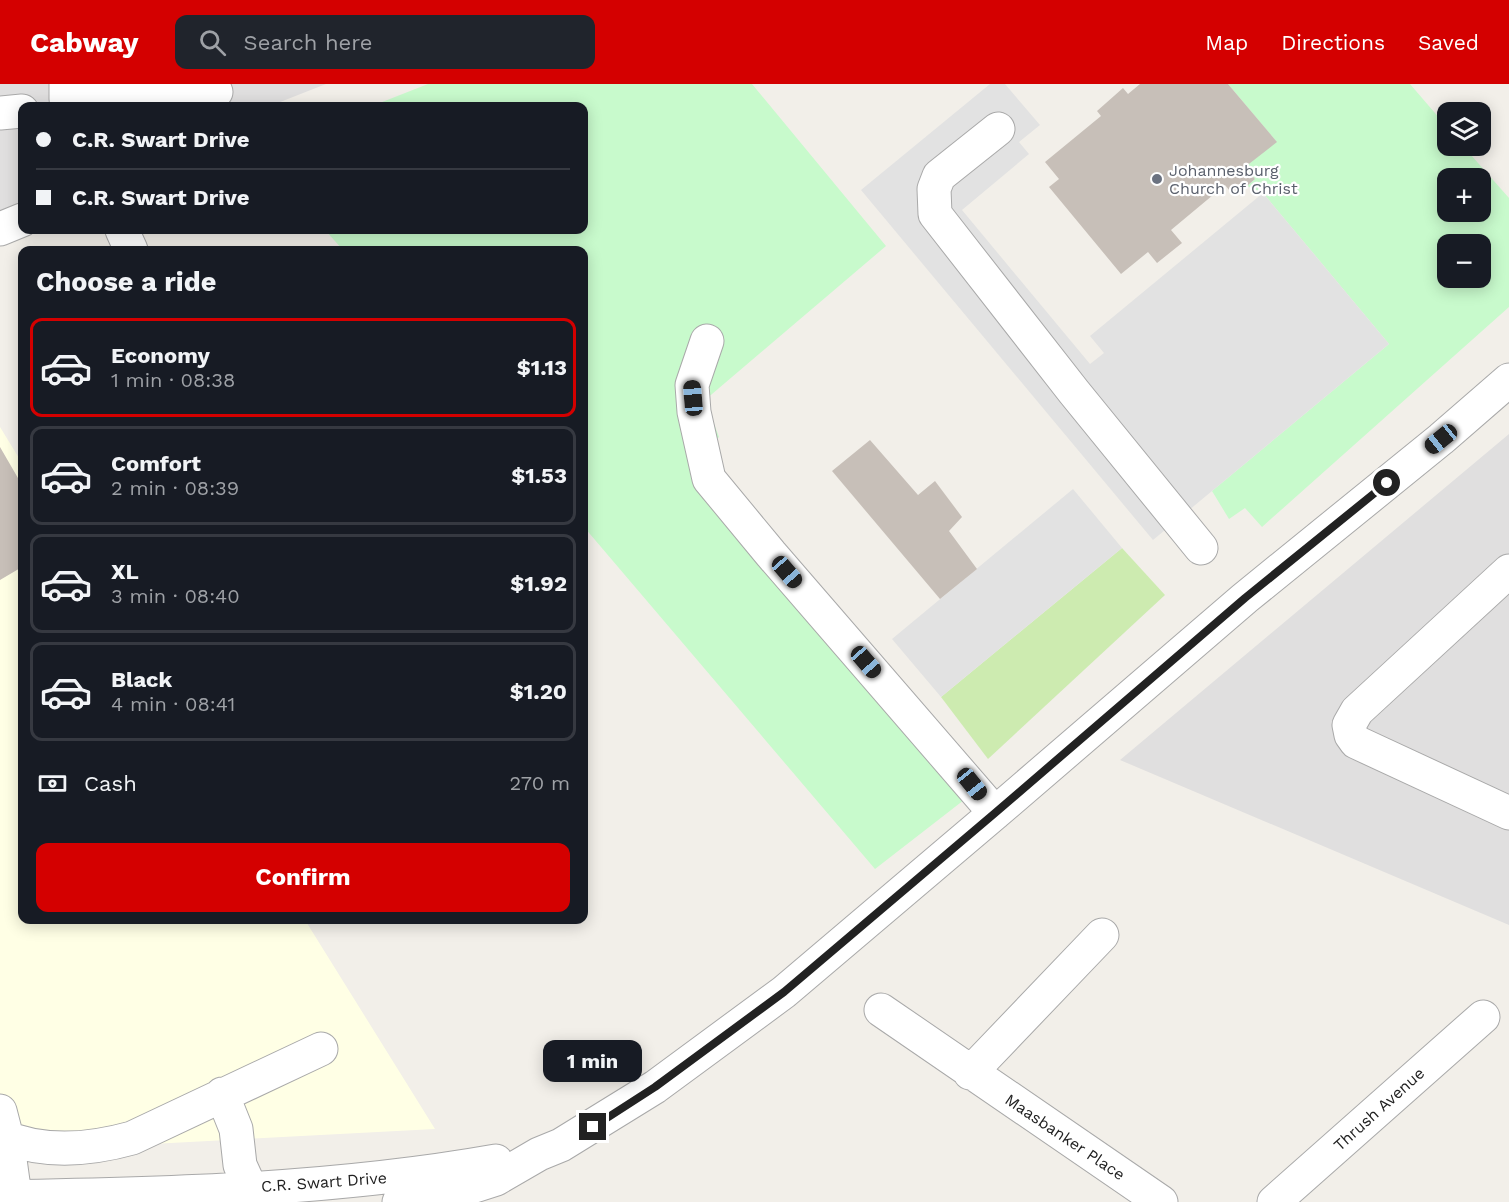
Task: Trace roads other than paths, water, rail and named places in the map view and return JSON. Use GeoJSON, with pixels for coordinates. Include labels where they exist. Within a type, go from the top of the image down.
{"type":"FeatureCollection","features":[{"type":"Feature","properties":{"kind":"street"},"geometry":{"type":"LineString","coordinates":[[61,97],[216,92]]}},
{"type":"Feature","properties":{"kind":"street"},"geometry":{"type":"LineString","coordinates":[[0,112],[18,111]]}},
{"type":"Feature","properties":{"kind":"street"},"geometry":{"type":"LineString","coordinates":[[998,129],[939,176],[934,189],[935,214],[1201,548]]}},
{"type":"Feature","properties":{"kind":"street"},"geometry":{"type":"LineString","coordinates":[[0,229],[18,222]]}},
{"type":"Feature","properties":{"kind":"street"},"geometry":{"type":"LineString","coordinates":[[707,341],[692,384],[694,412],[709,479],[995,813]]}},
{"type":"Feature","properties":{"kind":"street","name":"C.R. Swart Drive"},"geometry":{"type":"LineString","coordinates":[[399,1202],[456,1192],[496,1179],[539,1154],[561,1145],[646,1093],[784,992],[1245,598],[1441,439],[1509,380]]}},
{"type":"Feature","properties":{"kind":"street"},"geometry":{"type":"LineString","coordinates":[[1509,571],[1357,711],[1349,725],[1351,735],[1356,742],[1509,813]]}},
{"type":"Feature","properties":{"kind":"street"},"geometry":{"type":"LineString","coordinates":[[970,1073],[1102,935]]}},
{"type":"Feature","properties":{"kind":"street","name":"Maasbanker Place"},"geometry":{"type":"LineString","coordinates":[[881,1010],[1161,1202]]}},
{"type":"Feature","properties":{"kind":"street","name":"Thrush Avenue"},"geometry":{"type":"LineString","coordinates":[[1274,1202],[1483,1017]]}},
{"type":"Feature","properties":{"kind":"street"},"geometry":{"type":"LineString","coordinates":[[7,1197],[2,1128],[72,1150],[102,1146],[132,1138],[226,1102],[321,1049]]}},
{"type":"Feature","properties":{"kind":"street"},"geometry":{"type":"LineString","coordinates":[[226,1102],[236,1129],[240,1165],[250,1188]]}},
{"type":"Feature","properties":{"kind":"street"},"geometry":{"type":"LineString","coordinates":[[206,1190],[220,1163],[226,1102]]}},
{"type":"Feature","properties":{"kind":"street","name":"C.R. Swart Drive"},"geometry":{"type":"LineString","coordinates":[[7,1197],[355,1182],[539,1154]]}},
{"type":"Feature","properties":{"kind":"place","name":"Johannesburg Church of Christ"},"geometry":{"type":"Point","coordinates":[1157,179]}}]}
